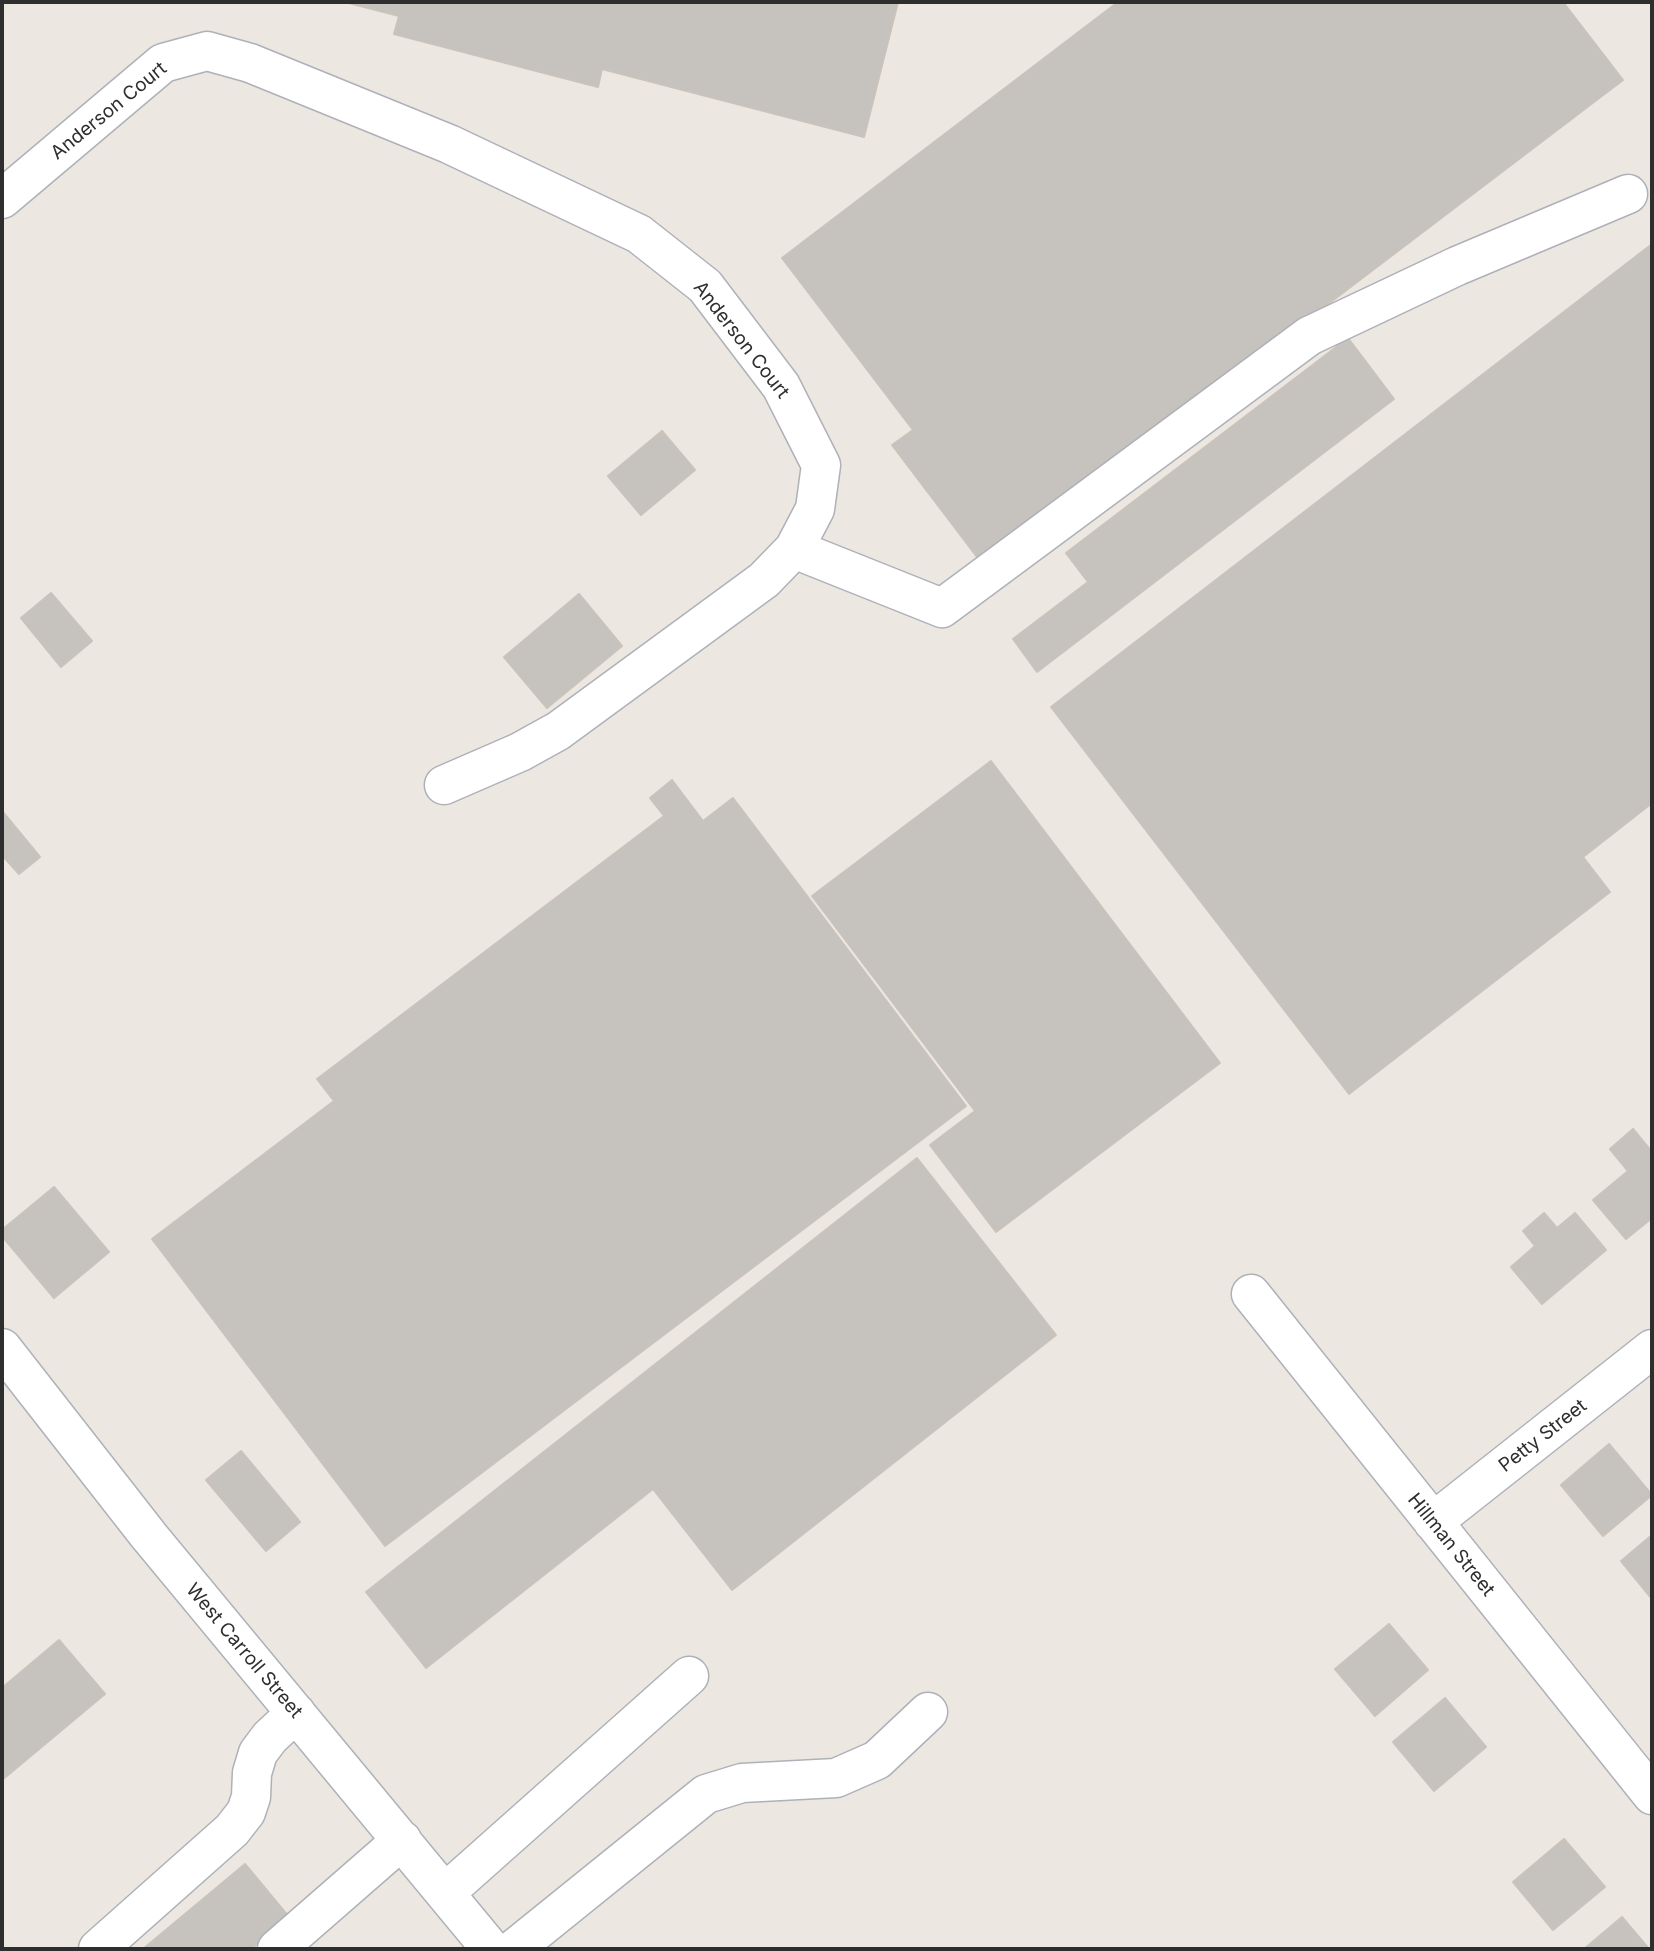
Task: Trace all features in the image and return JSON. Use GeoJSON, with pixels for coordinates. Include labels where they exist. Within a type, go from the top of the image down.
{"type":"FeatureCollection","features":[{"type":"Feature","properties":{"kind":"street","name":"Anderson Court"},"geometry":{"type":"LineString","coordinates":[[2,199],[163,63],[207,51],[250,63],[449,144],[639,234],[705,286],[781,386],[821,465],[815,509],[794,549],[764,580],[558,731],[520,752],[444,785]]}},
{"type":"Feature","properties":{"kind":"street"},"geometry":{"type":"LineString","coordinates":[[794,549],[942,608],[1309,336],[1457,266],[1628,194]]}},
{"type":"Feature","properties":{"kind":"street","name":"Hillman Street"},"geometry":{"type":"LineString","coordinates":[[1251,1294],[1652,1795]]}},
{"type":"Feature","properties":{"kind":"street","name":"West Carroll Street"},"geometry":{"type":"LineString","coordinates":[[2,1348],[149,1536],[491,1949]]}},
{"type":"Feature","properties":{"kind":"street","name":"Petty Street"},"geometry":{"type":"LineString","coordinates":[[1433,1522],[1652,1349]]}},
{"type":"Feature","properties":{"kind":"street"},"geometry":{"type":"LineString","coordinates":[[445,1894],[689,1676]]}},
{"type":"Feature","properties":{"kind":"street"},"geometry":{"type":"LineString","coordinates":[[514,1949],[706,1794],[742,1783],[836,1778],[877,1760],[928,1712]]}},
{"type":"Feature","properties":{"kind":"street"},"geometry":{"type":"LineString","coordinates":[[98,1949],[232,1830],[246,1812],[258,1753],[270,1737],[296,1713]]}},
{"type":"Feature","properties":{"kind":"street"},"geometry":{"type":"LineString","coordinates":[[277,1949],[402,1840]]}},
{"type":"Feature","properties":{"kind":"building"},"geometry":{"type":"Polygon","coordinates":[[[345,2],[898,2],[864,137],[602,69],[598,87],[394,34],[399,16],[345,2]]]}},
{"type":"Feature","properties":{"kind":"building"},"geometry":{"type":"Polygon","coordinates":[[[1118,2],[1563,2],[1623,80],[1007,548],[1001,540],[977,557],[892,445],[913,430],[782,258],[1118,2]]]}},
{"type":"Feature","properties":{"kind":"building"},"geometry":{"type":"Polygon","coordinates":[[[1652,244],[1652,803],[1583,857],[1610,892],[1349,1094],[1051,707],[1652,244]]]}},
{"type":"Feature","properties":{"kind":"building"},"geometry":{"type":"Polygon","coordinates":[[[1348,338],[1394,399],[1037,672],[1013,639],[1088,582],[1066,553],[1348,338]]]}},
{"type":"Feature","properties":{"kind":"building"},"geometry":{"type":"Polygon","coordinates":[[[662,431],[695,470],[641,515],[608,476],[662,431]]]}},
{"type":"Feature","properties":{"kind":"building"},"geometry":{"type":"Polygon","coordinates":[[[51,593],[92,641],[61,667],[21,618],[51,593]]]}},
{"type":"Feature","properties":{"kind":"building"},"geometry":{"type":"Polygon","coordinates":[[[579,594],[622,646],[547,708],[504,657],[579,594]]]}},
{"type":"Feature","properties":{"kind":"building"},"geometry":{"type":"Polygon","coordinates":[[[991,761],[1220,1063],[996,1232],[930,1145],[975,1111],[812,896],[991,761]]]}},
{"type":"Feature","properties":{"kind":"building"},"geometry":{"type":"Polygon","coordinates":[[[672,780],[703,821],[733,798],[966,1106],[385,1546],[152,1239],[334,1101],[317,1079],[664,816],[650,798],[672,780]]]}},
{"type":"Feature","properties":{"kind":"building"},"geometry":{"type":"Polygon","coordinates":[[[2,811],[40,857],[19,874],[2,855],[2,811]]]}},
{"type":"Feature","properties":{"kind":"building"},"geometry":{"type":"Polygon","coordinates":[[[1633,1129],[1652,1152],[1652,1218],[1626,1239],[1593,1200],[1628,1171],[1610,1149],[1633,1129]]]}},
{"type":"Feature","properties":{"kind":"building"},"geometry":{"type":"Polygon","coordinates":[[[917,1158],[1056,1335],[732,1590],[653,1489],[426,1668],[366,1592],[917,1158]]]}},
{"type":"Feature","properties":{"kind":"building"},"geometry":{"type":"Polygon","coordinates":[[[54,1187],[109,1252],[54,1298],[2,1236],[2,1230],[54,1187]]]}},
{"type":"Feature","properties":{"kind":"building"},"geometry":{"type":"Polygon","coordinates":[[[1544,1213],[1557,1228],[1575,1213],[1606,1250],[1542,1304],[1511,1267],[1535,1246],[1523,1231],[1544,1213]]]}},
{"type":"Feature","properties":{"kind":"building"},"geometry":{"type":"Polygon","coordinates":[[[1609,1444],[1652,1495],[1603,1536],[1561,1485],[1609,1444]]]}},
{"type":"Feature","properties":{"kind":"building"},"geometry":{"type":"Polygon","coordinates":[[[241,1451],[300,1522],[266,1551],[206,1480],[241,1451]]]}},
{"type":"Feature","properties":{"kind":"building"},"geometry":{"type":"Polygon","coordinates":[[[1652,1535],[1652,1599],[1621,1561],[1652,1535]]]}},
{"type":"Feature","properties":{"kind":"building"},"geometry":{"type":"Polygon","coordinates":[[[1389,1624],[1428,1670],[1375,1716],[1335,1669],[1389,1624]]]}},
{"type":"Feature","properties":{"kind":"building"},"geometry":{"type":"Polygon","coordinates":[[[59,1640],[105,1694],[2,1780],[2,1688],[59,1640]]]}},
{"type":"Feature","properties":{"kind":"building"},"geometry":{"type":"Polygon","coordinates":[[[1445,1698],[1486,1747],[1434,1791],[1393,1742],[1445,1698]]]}},
{"type":"Feature","properties":{"kind":"building"},"geometry":{"type":"Polygon","coordinates":[[[1564,1839],[1605,1887],[1553,1930],[1513,1882],[1564,1839]]]}},
{"type":"Feature","properties":{"kind":"building"},"geometry":{"type":"Polygon","coordinates":[[[245,1864],[289,1917],[251,1949],[143,1949],[245,1864]]]}},
{"type":"Feature","properties":{"kind":"building"},"geometry":{"type":"Polygon","coordinates":[[[1622,1917],[1649,1949],[1584,1949],[1622,1917]]]}}]}
